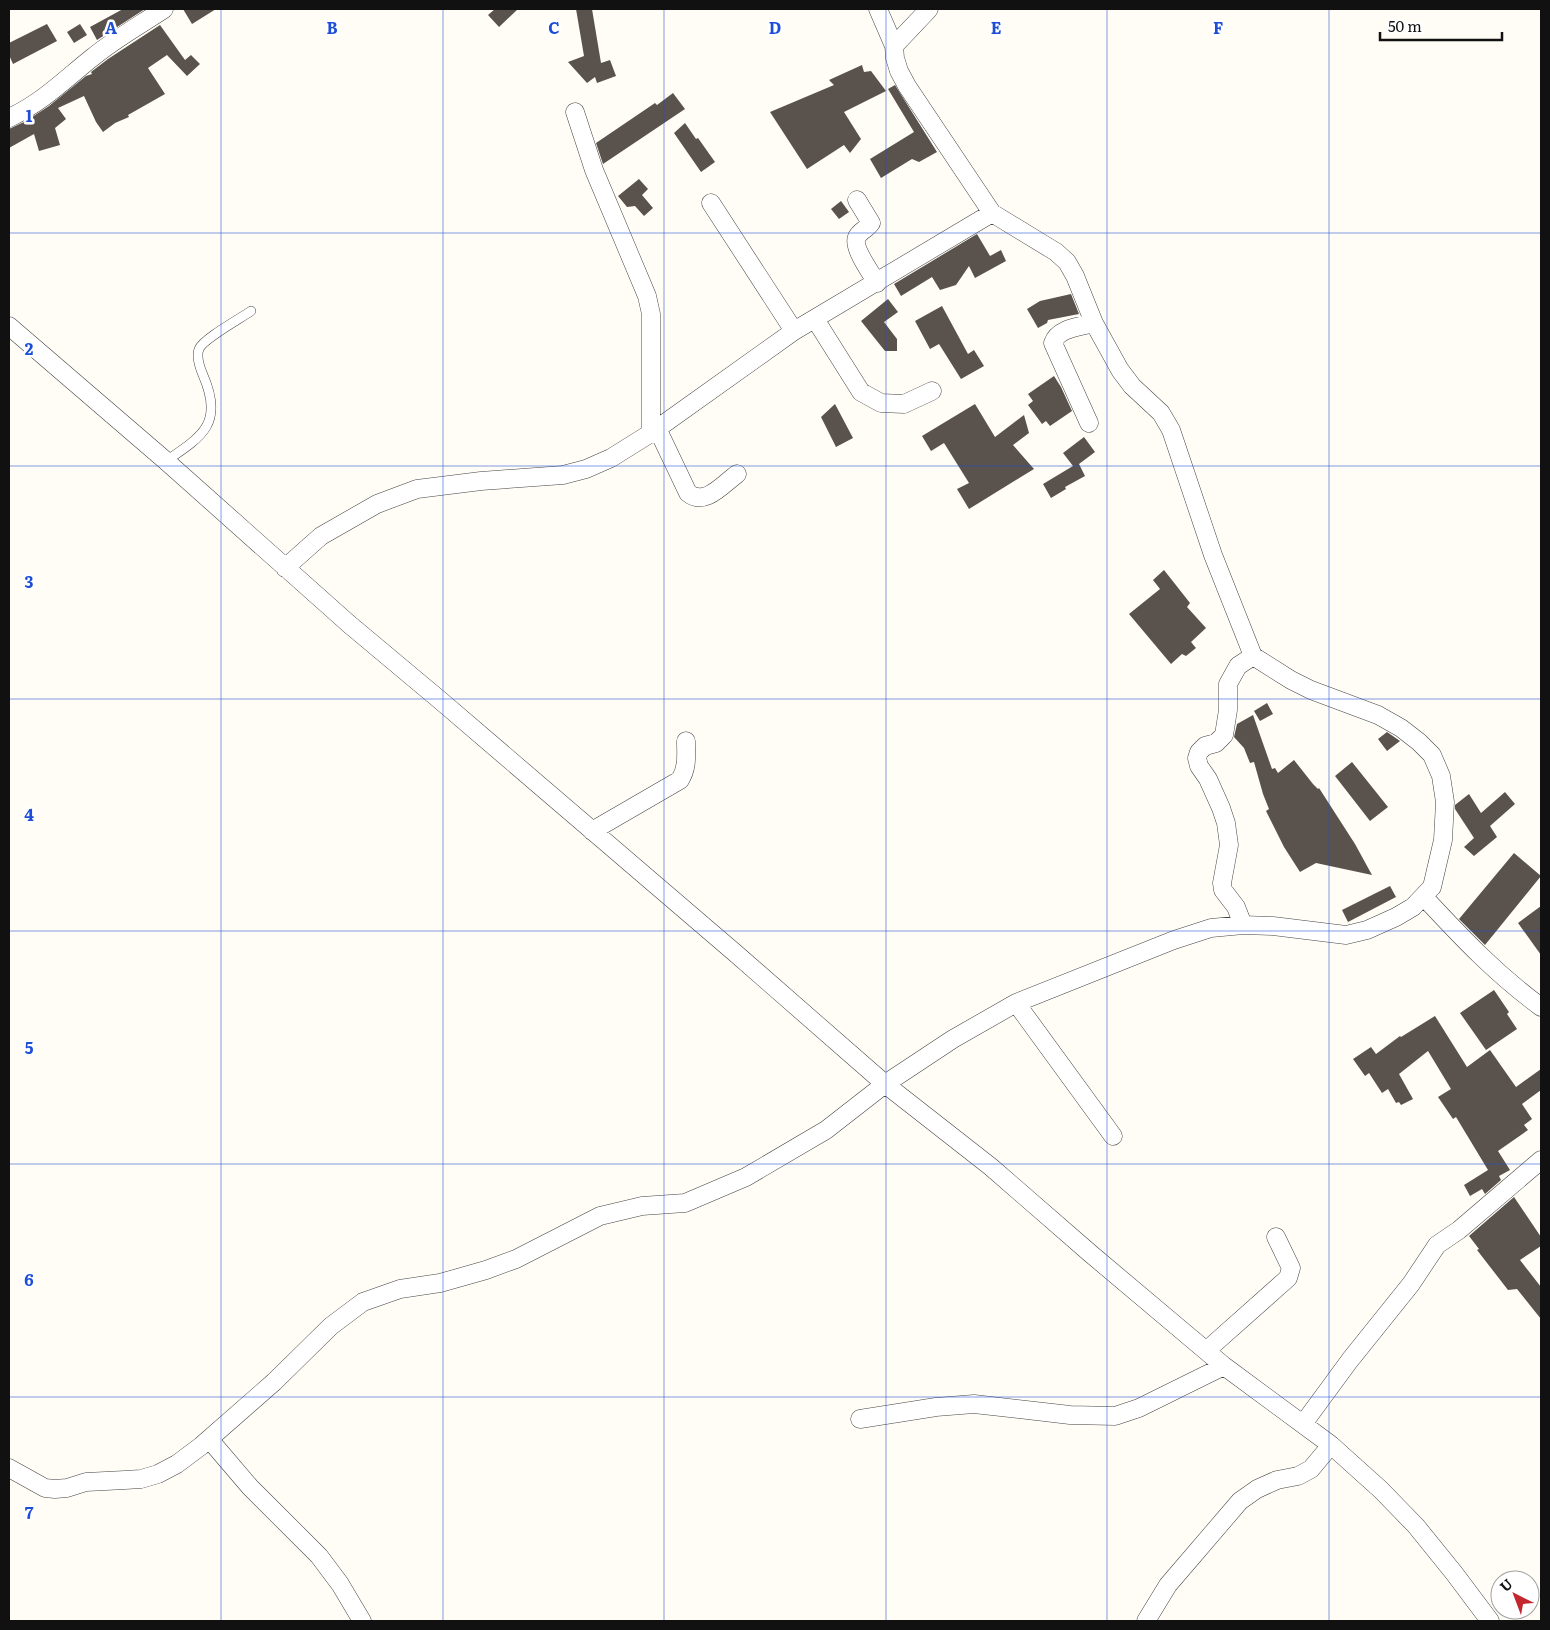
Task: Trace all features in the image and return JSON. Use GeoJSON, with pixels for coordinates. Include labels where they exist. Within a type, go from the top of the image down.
{"type":"FeatureCollection","features":[{"type":"Feature","properties":{"kind":"street"},"geometry":{"type":"LineString","coordinates":[[9,118],[28,109],[49,95],[94,56],[164,9]]}},
{"type":"Feature","properties":{"kind":"street"},"geometry":{"type":"LineString","coordinates":[[9,1468],[45,1488],[55,1489],[67,1488],[86,1482],[141,1478],[158,1474],[177,1464],[209,1439],[274,1382],[331,1326],[363,1302],[400,1289],[440,1283],[486,1270],[516,1259],[600,1216],[642,1206],[685,1203],[708,1194],[746,1177],[826,1130],[885,1084],[953,1039],[1016,1003],[1174,940],[1211,928],[1242,925],[1273,926],[1346,935],[1367,930],[1396,917],[1413,907],[1432,888],[1443,840],[1445,802],[1441,776],[1432,755],[1401,728],[1378,715],[1311,690],[1253,656],[1213,555],[1171,430],[1161,413],[1132,386],[1120,370],[1094,323],[1075,276],[1067,262],[1056,252],[992,213],[907,86],[899,71],[894,46],[878,9]]}},
{"type":"Feature","properties":{"kind":"street"},"geometry":{"type":"LineString","coordinates":[[894,46],[928,9]]}},
{"type":"Feature","properties":{"kind":"street"},"geometry":{"type":"LineString","coordinates":[[575,112],[594,170],[647,296],[651,314],[654,430],[688,493],[693,497],[708,496],[737,474]]}},
{"type":"Feature","properties":{"kind":"street"},"geometry":{"type":"LineString","coordinates":[[857,200],[871,223],[858,234],[856,241],[857,249],[877,283]]}},
{"type":"Feature","properties":{"kind":"street"},"geometry":{"type":"LineString","coordinates":[[711,203],[794,331]]}},
{"type":"Feature","properties":{"kind":"street"},"geometry":{"type":"LineString","coordinates":[[286,568],[321,536],[377,504],[417,489],[481,481],[563,475],[586,469],[611,458],[654,430],[794,331],[992,213]]}},
{"type":"Feature","properties":{"kind":"street"},"geometry":{"type":"LineString","coordinates":[[815,319],[861,392],[881,403],[904,404],[932,391]]}},
{"type":"Feature","properties":{"kind":"street"},"geometry":{"type":"LineString","coordinates":[[1089,423],[1053,343],[1055,337],[1063,331],[1094,323]]}},
{"type":"Feature","properties":{"kind":"street"},"geometry":{"type":"LineString","coordinates":[[9,326],[166,461],[349,624],[734,952],[885,1084],[990,1167],[1224,1366],[1331,1445],[1381,1490],[1422,1532],[1490,1621]]}},
{"type":"Feature","properties":{"kind":"street"},"geometry":{"type":"LineString","coordinates":[[1242,925],[1236,907],[1223,890],[1222,883],[1229,845],[1226,823],[1221,808],[1196,758],[1205,746],[1216,743],[1224,735],[1228,710],[1228,684],[1238,666],[1253,656]]}},
{"type":"Feature","properties":{"kind":"street"},"geometry":{"type":"LineString","coordinates":[[592,831],[680,780],[685,772],[687,760],[686,741]]}},
{"type":"Feature","properties":{"kind":"street"},"geometry":{"type":"LineString","coordinates":[[1424,897],[1471,948],[1512,986],[1541,1007]]}},
{"type":"Feature","properties":{"kind":"street"},"geometry":{"type":"LineString","coordinates":[[1016,1003],[1113,1136]]}},
{"type":"Feature","properties":{"kind":"street"},"geometry":{"type":"LineString","coordinates":[[1303,1424],[1350,1360],[1411,1284],[1437,1245],[1459,1230],[1541,1160]]}},
{"type":"Feature","properties":{"kind":"street"},"geometry":{"type":"LineString","coordinates":[[1207,1350],[1288,1278],[1291,1268],[1276,1237]]}},
{"type":"Feature","properties":{"kind":"street"},"geometry":{"type":"LineString","coordinates":[[860,1419],[936,1407],[974,1404],[1070,1415],[1115,1416],[1139,1408],[1224,1366]]}},
{"type":"Feature","properties":{"kind":"street"},"geometry":{"type":"LineString","coordinates":[[209,1439],[250,1487],[319,1556],[340,1584],[362,1621]]}},
{"type":"Feature","properties":{"kind":"street"},"geometry":{"type":"LineString","coordinates":[[1146,1621],[1168,1585],[1240,1501],[1257,1489],[1277,1480],[1298,1476],[1311,1470],[1331,1445]]}},
{"type":"Feature","properties":{"kind":"lane"},"geometry":{"type":"LineString","coordinates":[[166,461],[188,446],[205,430],[212,413],[210,390],[199,365],[198,350],[205,341],[251,311]]}},
{"type":"Feature","properties":{"kind":"building"},"geometry":{"type":"Polygon","coordinates":[[[123,9],[145,9],[97,40],[90,27],[123,9]]]}},
{"type":"Feature","properties":{"kind":"building"},"geometry":{"type":"Polygon","coordinates":[[[183,9],[216,9],[192,24],[183,9]]]}},
{"type":"Feature","properties":{"kind":"building"},"geometry":{"type":"Polygon","coordinates":[[[495,9],[518,9],[499,27],[488,15],[495,9]]]}},
{"type":"Feature","properties":{"kind":"building"},"geometry":{"type":"Polygon","coordinates":[[[576,9],[592,9],[601,63],[610,60],[616,76],[597,83],[595,77],[587,83],[568,62],[584,56],[576,9]]]}},
{"type":"Feature","properties":{"kind":"building"},"geometry":{"type":"Polygon","coordinates":[[[47,24],[57,41],[13,64],[9,55],[9,43],[47,24]]]}},
{"type":"Feature","properties":{"kind":"building"},"geometry":{"type":"Polygon","coordinates":[[[80,24],[87,35],[74,43],[67,32],[80,24]]]}},
{"type":"Feature","properties":{"kind":"building"},"geometry":{"type":"Polygon","coordinates":[[[160,25],[185,60],[191,55],[200,64],[187,76],[167,55],[148,68],[165,94],[103,132],[96,122],[84,96],[58,108],[66,119],[55,128],[60,145],[39,151],[34,134],[9,148],[9,129],[26,121],[49,106],[86,76],[92,74],[91,72],[108,59],[160,25]]]}},
{"type":"Feature","properties":{"kind":"building"},"geometry":{"type":"Polygon","coordinates":[[[862,65],[864,72],[871,71],[886,91],[844,112],[861,139],[850,153],[844,145],[807,169],[770,112],[834,85],[829,80],[862,65]]]}},
{"type":"Feature","properties":{"kind":"building"},"geometry":{"type":"Polygon","coordinates":[[[895,85],[937,152],[919,162],[912,159],[881,178],[870,159],[914,132],[888,89],[895,85]]]}},
{"type":"Feature","properties":{"kind":"building"},"geometry":{"type":"Polygon","coordinates":[[[673,93],[685,109],[603,164],[596,143],[673,93]]]}},
{"type":"Feature","properties":{"kind":"building"},"geometry":{"type":"Polygon","coordinates":[[[685,123],[715,162],[701,172],[674,133],[685,123]]]}},
{"type":"Feature","properties":{"kind":"building"},"geometry":{"type":"Polygon","coordinates":[[[639,179],[648,189],[642,195],[653,208],[644,216],[635,206],[627,207],[618,196],[639,179]]]}},
{"type":"Feature","properties":{"kind":"building"},"geometry":{"type":"Polygon","coordinates":[[[841,201],[849,212],[839,219],[831,209],[841,201]]]}},
{"type":"Feature","properties":{"kind":"building"},"geometry":{"type":"Polygon","coordinates":[[[977,234],[990,256],[1001,250],[1006,261],[975,278],[969,266],[956,285],[940,290],[932,277],[901,296],[894,284],[977,234]]]}},
{"type":"Feature","properties":{"kind":"building"},"geometry":{"type":"Polygon","coordinates":[[[1071,294],[1079,314],[1048,320],[1047,323],[1038,328],[1027,309],[1040,301],[1071,294]]]}},
{"type":"Feature","properties":{"kind":"building"},"geometry":{"type":"Polygon","coordinates":[[[888,299],[898,312],[884,322],[897,339],[897,351],[885,351],[861,321],[888,299]]]}},
{"type":"Feature","properties":{"kind":"building"},"geometry":{"type":"Polygon","coordinates":[[[942,306],[968,354],[974,350],[984,366],[961,379],[939,344],[930,349],[915,321],[942,306]]]}},
{"type":"Feature","properties":{"kind":"building"},"geometry":{"type":"Polygon","coordinates":[[[1054,376],[1072,411],[1050,426],[1046,421],[1042,424],[1028,405],[1033,401],[1028,394],[1054,376]]]}},
{"type":"Feature","properties":{"kind":"building"},"geometry":{"type":"Polygon","coordinates":[[[835,404],[853,438],[836,447],[821,417],[835,404]]]}},
{"type":"Feature","properties":{"kind":"building"},"geometry":{"type":"Polygon","coordinates":[[[975,404],[995,437],[1024,415],[1029,433],[1013,445],[1034,469],[969,509],[957,489],[969,483],[944,443],[931,451],[922,436],[975,404]]]}},
{"type":"Feature","properties":{"kind":"building"},"geometry":{"type":"Polygon","coordinates":[[[1084,437],[1095,452],[1079,464],[1085,476],[1065,487],[1066,489],[1051,498],[1043,484],[1073,466],[1063,453],[1084,437]]]}},
{"type":"Feature","properties":{"kind":"building"},"geometry":{"type":"Polygon","coordinates":[[[1164,570],[1190,603],[1187,607],[1206,628],[1191,642],[1196,648],[1186,656],[1182,654],[1171,664],[1129,614],[1160,589],[1153,580],[1164,570]]]}},
{"type":"Feature","properties":{"kind":"building"},"geometry":{"type":"Polygon","coordinates":[[[1267,703],[1273,714],[1260,721],[1254,711],[1267,703]]]}},
{"type":"Feature","properties":{"kind":"building"},"geometry":{"type":"Polygon","coordinates":[[[1253,715],[1272,769],[1275,768],[1278,773],[1294,760],[1313,784],[1319,788],[1355,844],[1372,875],[1316,863],[1300,872],[1284,847],[1266,811],[1269,809],[1254,762],[1250,763],[1244,748],[1234,737],[1237,724],[1253,715]]]}},
{"type":"Feature","properties":{"kind":"building"},"geometry":{"type":"Polygon","coordinates":[[[1387,732],[1400,741],[1387,751],[1378,739],[1387,732]]]}},
{"type":"Feature","properties":{"kind":"building"},"geometry":{"type":"Polygon","coordinates":[[[1352,762],[1388,807],[1370,821],[1335,776],[1352,762]]]}},
{"type":"Feature","properties":{"kind":"building"},"geometry":{"type":"Polygon","coordinates":[[[1505,792],[1515,804],[1490,826],[1497,837],[1474,856],[1464,847],[1474,838],[1455,809],[1455,805],[1469,794],[1481,813],[1505,792]]]}},
{"type":"Feature","properties":{"kind":"building"},"geometry":{"type":"Polygon","coordinates":[[[1514,853],[1541,876],[1485,945],[1459,919],[1514,853]]]}},
{"type":"Feature","properties":{"kind":"building"},"geometry":{"type":"Polygon","coordinates":[[[1390,886],[1396,897],[1348,922],[1342,910],[1390,886]]]}},
{"type":"Feature","properties":{"kind":"building"},"geometry":{"type":"Polygon","coordinates":[[[1541,906],[1541,955],[1518,923],[1541,906]]]}},
{"type":"Feature","properties":{"kind":"building"},"geometry":{"type":"Polygon","coordinates":[[[1494,990],[1509,1012],[1507,1014],[1517,1029],[1486,1050],[1460,1013],[1494,990]]]}},
{"type":"Feature","properties":{"kind":"building"},"geometry":{"type":"Polygon","coordinates":[[[1435,1016],[1467,1067],[1490,1050],[1516,1087],[1541,1069],[1541,1090],[1522,1104],[1532,1119],[1524,1125],[1528,1130],[1498,1151],[1510,1170],[1499,1176],[1501,1180],[1485,1194],[1482,1189],[1470,1196],[1464,1185],[1488,1170],[1456,1117],[1453,1119],[1438,1097],[1451,1089],[1428,1051],[1399,1074],[1413,1099],[1401,1105],[1399,1102],[1396,1103],[1388,1089],[1382,1093],[1369,1073],[1365,1076],[1353,1059],[1371,1047],[1376,1054],[1400,1036],[1435,1016]]]}},
{"type":"Feature","properties":{"kind":"building"},"geometry":{"type":"Polygon","coordinates":[[[1514,1197],[1541,1237],[1541,1246],[1520,1260],[1541,1287],[1541,1319],[1517,1289],[1508,1290],[1477,1250],[1479,1249],[1469,1236],[1514,1197]]]}}]}
